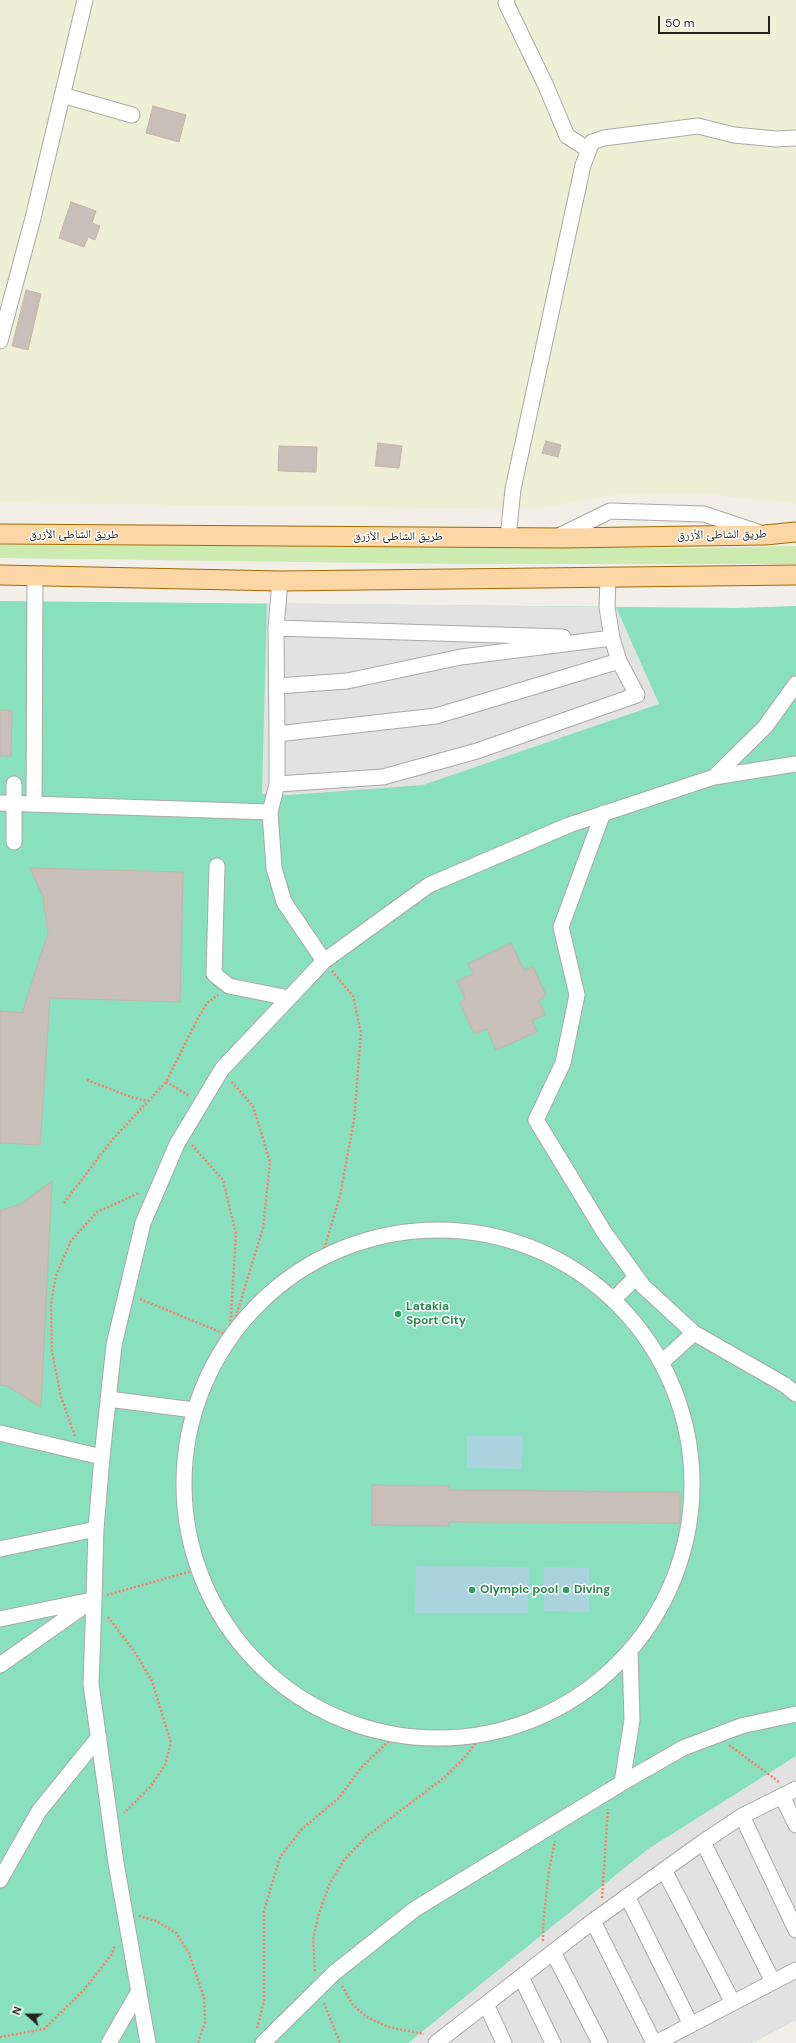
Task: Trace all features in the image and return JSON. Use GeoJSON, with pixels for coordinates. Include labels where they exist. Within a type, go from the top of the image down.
{"type":"FeatureCollection","features":[{"type":"Feature","properties":{"kind":"main road","name":"طريق الشاطئ الأزرق"},"geometry":{"type":"LineString","coordinates":[[0,534],[554,538],[765,535],[796,532]]}},
{"type":"Feature","properties":{"kind":"main road"},"geometry":{"type":"LineString","coordinates":[[0,575],[280,580],[796,575]]}},
{"type":"Feature","properties":{"kind":"street"},"geometry":{"type":"LineString","coordinates":[[0,341],[33,218],[85,0]]}},
{"type":"Feature","properties":{"kind":"street"},"geometry":{"type":"LineString","coordinates":[[506,0],[506,3],[546,86],[567,136],[589,150]]}},
{"type":"Feature","properties":{"kind":"street"},"geometry":{"type":"LineString","coordinates":[[62,95],[132,115]]}},
{"type":"Feature","properties":{"kind":"street"},"geometry":{"type":"LineString","coordinates":[[508,538],[513,489],[583,165],[592,142],[604,138],[698,126],[734,136],[776,139],[796,138]]}},
{"type":"Feature","properties":{"kind":"street"},"geometry":{"type":"LineString","coordinates":[[554,538],[610,512],[704,514],[765,535]]}},
{"type":"Feature","properties":{"kind":"street"},"geometry":{"type":"LineString","coordinates":[[34,804],[35,576]]}},
{"type":"Feature","properties":{"kind":"street"},"geometry":{"type":"LineString","coordinates":[[277,784],[383,777],[477,751],[637,695],[619,661],[612,638],[608,607],[608,578]]}},
{"type":"Feature","properties":{"kind":"street"},"geometry":{"type":"LineString","coordinates":[[280,580],[276,628],[277,784],[270,812],[274,868],[284,902],[324,961]]}},
{"type":"Feature","properties":{"kind":"street"},"geometry":{"type":"LineString","coordinates":[[276,628],[612,638]]}},
{"type":"Feature","properties":{"kind":"street"},"geometry":{"type":"LineString","coordinates":[[277,686],[347,681],[461,657],[612,638]]}},
{"type":"Feature","properties":{"kind":"street"},"geometry":{"type":"LineString","coordinates":[[277,734],[436,716],[619,661]]}},
{"type":"Feature","properties":{"kind":"street"},"geometry":{"type":"LineString","coordinates":[[714,777],[765,727],[796,684]]}},
{"type":"Feature","properties":{"kind":"street"},"geometry":{"type":"LineString","coordinates":[[148,2043],[111,1826],[91,1684],[96,1529],[114,1344],[143,1223],[183,1134],[222,1069],[324,961],[429,885],[569,824],[714,777],[796,764]]}},
{"type":"Feature","properties":{"kind":"street"},"geometry":{"type":"LineString","coordinates":[[14,784],[7,803],[14,842]]}},
{"type":"Feature","properties":{"kind":"street"},"geometry":{"type":"LineString","coordinates":[[7,803],[270,812]]}},
{"type":"Feature","properties":{"kind":"street"},"geometry":{"type":"LineString","coordinates":[[603,813],[561,927],[577,995],[564,1063],[536,1120],[604,1232],[643,1286],[694,1333],[792,1389]]}},
{"type":"Feature","properties":{"kind":"street"},"geometry":{"type":"LineString","coordinates":[[217,866],[214,974],[229,986],[289,998]]}},
{"type":"Feature","properties":{"kind":"street"},"geometry":{"type":"LineString","coordinates":[[475,1230],[550,1254],[614,1299],[640,1328],[662,1362],[684,1419],[692,1480],[685,1542],[667,1593],[664,1600],[630,1651],[587,1690],[536,1719],[481,1736],[438,1739],[394,1736],[326,1714],[266,1674],[220,1618],[192,1552],[183,1481],[194,1410],[209,1372],[230,1336],[271,1291],[322,1256],[396,1232],[475,1230]]}},
{"type":"Feature","properties":{"kind":"street"},"geometry":{"type":"LineString","coordinates":[[614,1299],[636,1277]]}},
{"type":"Feature","properties":{"kind":"street"},"geometry":{"type":"LineString","coordinates":[[662,1362],[694,1333]]}},
{"type":"Feature","properties":{"kind":"street"},"geometry":{"type":"LineString","coordinates":[[108,1399],[194,1410]]}},
{"type":"Feature","properties":{"kind":"street"},"geometry":{"type":"LineString","coordinates":[[0,1433],[102,1457]]}},
{"type":"Feature","properties":{"kind":"street"},"geometry":{"type":"LineString","coordinates":[[0,1549],[96,1529]]}},
{"type":"Feature","properties":{"kind":"street"},"geometry":{"type":"LineString","coordinates":[[0,1619],[94,1599]]}},
{"type":"Feature","properties":{"kind":"street"},"geometry":{"type":"LineString","coordinates":[[0,1665],[94,1599]]}},
{"type":"Feature","properties":{"kind":"street"},"geometry":{"type":"LineString","coordinates":[[622,1783],[632,1720],[630,1651]]}},
{"type":"Feature","properties":{"kind":"street"},"geometry":{"type":"LineString","coordinates":[[263,2043],[334,1973],[415,1909],[603,1794],[683,1748],[741,1726],[796,1714]]}},
{"type":"Feature","properties":{"kind":"street"},"geometry":{"type":"LineString","coordinates":[[0,1880],[39,1810],[99,1737]]}},
{"type":"Feature","properties":{"kind":"street"},"geometry":{"type":"LineString","coordinates":[[781,1789],[796,1825]]}},
{"type":"Feature","properties":{"kind":"street"},"geometry":{"type":"LineString","coordinates":[[432,2039],[453,2037],[486,2004],[521,1977],[549,1950],[593,1921],[703,1842],[781,1789],[796,1789]]}},
{"type":"Feature","properties":{"kind":"street"},"geometry":{"type":"LineString","coordinates":[[742,1816],[796,1930]]}},
{"type":"Feature","properties":{"kind":"street"},"geometry":{"type":"LineString","coordinates":[[703,1842],[773,1982]]}},
{"type":"Feature","properties":{"kind":"street"},"geometry":{"type":"LineString","coordinates":[[664,1870],[733,2003]]}},
{"type":"Feature","properties":{"kind":"street"},"geometry":{"type":"LineString","coordinates":[[627,1896],[691,2025]]}},
{"type":"Feature","properties":{"kind":"street"},"geometry":{"type":"LineString","coordinates":[[593,1921],[655,2043],[796,1970]]}},
{"type":"Feature","properties":{"kind":"street"},"geometry":{"type":"LineString","coordinates":[[549,1950],[600,2043]]}},
{"type":"Feature","properties":{"kind":"street"},"geometry":{"type":"LineString","coordinates":[[521,1977],[553,2043]]}},
{"type":"Feature","properties":{"kind":"street"},"geometry":{"type":"LineString","coordinates":[[109,2043],[139,1991]]}},
{"type":"Feature","properties":{"kind":"street"},"geometry":{"type":"LineString","coordinates":[[486,2004],[504,2043]]}},
{"type":"Feature","properties":{"kind":"path"},"geometry":{"type":"LineString","coordinates":[[322,1256],[340,1196],[354,1120],[361,1033],[352,996],[324,961]]}},
{"type":"Feature","properties":{"kind":"path"},"geometry":{"type":"LineString","coordinates":[[64,1203],[112,1140],[166,1082],[207,1003],[229,986]]}},
{"type":"Feature","properties":{"kind":"path"},"geometry":{"type":"LineString","coordinates":[[222,1069],[252,1106],[270,1162],[264,1228],[230,1336]]}},
{"type":"Feature","properties":{"kind":"path"},"geometry":{"type":"LineString","coordinates":[[86,1080],[131,1097],[148,1101]]}},
{"type":"Feature","properties":{"kind":"path"},"geometry":{"type":"LineString","coordinates":[[166,1082],[202,1102]]}},
{"type":"Feature","properties":{"kind":"path"},"geometry":{"type":"LineString","coordinates":[[183,1134],[223,1180],[225,1186],[236,1234],[230,1336]]}},
{"type":"Feature","properties":{"kind":"path"},"geometry":{"type":"LineString","coordinates":[[81,1452],[61,1397],[52,1352],[51,1305],[56,1274],[71,1241],[97,1212],[160,1184]]}},
{"type":"Feature","properties":{"kind":"path"},"geometry":{"type":"LineString","coordinates":[[126,1294],[230,1336]]}},
{"type":"Feature","properties":{"kind":"path"},"geometry":{"type":"LineString","coordinates":[[111,1826],[151,1786],[166,1765],[171,1743],[152,1681],[134,1650],[94,1599],[199,1569]]}},
{"type":"Feature","properties":{"kind":"path"},"geometry":{"type":"LineString","coordinates":[[722,1734],[731,1748],[781,1789]]}},
{"type":"Feature","properties":{"kind":"path"},"geometry":{"type":"LineString","coordinates":[[257,2029],[264,2001],[264,1911],[280,1857],[302,1829],[339,1798],[360,1769],[394,1736]]}},
{"type":"Feature","properties":{"kind":"path"},"geometry":{"type":"LineString","coordinates":[[340,2043],[319,1989],[314,1965],[313,1940],[318,1916],[330,1883],[344,1860],[367,1836],[445,1777],[465,1757],[481,1736]]}},
{"type":"Feature","properties":{"kind":"path"},"geometry":{"type":"LineString","coordinates":[[601,1904],[608,1816],[607,1806],[603,1794]]}},
{"type":"Feature","properties":{"kind":"path"},"geometry":{"type":"LineString","coordinates":[[549,1950],[543,1926],[549,1870],[556,1843],[553,1825]]}},
{"type":"Feature","properties":{"kind":"path"},"geometry":{"type":"LineString","coordinates":[[125,1912],[156,1921],[176,1933],[189,1953],[204,1998],[205,2022],[198,2043]]}},
{"type":"Feature","properties":{"kind":"path"},"geometry":{"type":"LineString","coordinates":[[0,2037],[44,2029],[82,1992],[112,1954],[116,1940]]}},
{"type":"Feature","properties":{"kind":"path"},"geometry":{"type":"LineString","coordinates":[[334,1973],[353,2005],[367,2017],[388,2027],[432,2039]]}},
{"type":"Feature","properties":{"kind":"green space"},"geometry":{"type":"Polygon","coordinates":[[[0,0],[796,0],[796,504],[705,494],[615,495],[533,509],[0,503],[0,0]]]}},
{"type":"Feature","properties":{"kind":"green space"},"geometry":{"type":"Polygon","coordinates":[[[0,545],[699,548],[796,546],[796,564],[453,564],[0,558],[0,545]]]}},
{"type":"Feature","properties":{"kind":"green space","name":"Latakia Sport City"},"geometry":{"type":"Polygon","coordinates":[[[0,601],[736,608],[796,606],[796,2020],[751,2043],[0,2043],[0,601]]]}},
{"type":"Feature","properties":{"kind":"shaded area"},"geometry":{"type":"Polygon","coordinates":[[[267,603],[616,607],[659,704],[423,785],[289,795],[262,794],[267,603]]]}},
{"type":"Feature","properties":{"kind":"shaded area"},"geometry":{"type":"Polygon","coordinates":[[[796,1756],[796,2020],[751,2043],[408,2043],[648,1849],[796,1756]]]}},
{"type":"Feature","properties":{"kind":"water"},"geometry":{"type":"Polygon","coordinates":[[[467,1436],[523,1436],[522,1469],[467,1468],[467,1436]]]}},
{"type":"Feature","properties":{"kind":"water","name":"Olympic pool"},"geometry":{"type":"Polygon","coordinates":[[[416,1566],[529,1567],[528,1613],[415,1613],[416,1566]]]}},
{"type":"Feature","properties":{"kind":"water","name":"Diving"},"geometry":{"type":"Polygon","coordinates":[[[544,1567],[589,1568],[589,1612],[544,1611],[544,1567]]]}},
{"type":"Feature","properties":{"kind":"building"},"geometry":{"type":"Polygon","coordinates":[[[153,106],[186,115],[179,142],[146,133],[153,106]]]}},
{"type":"Feature","properties":{"kind":"building"},"geometry":{"type":"Polygon","coordinates":[[[71,202],[96,211],[92,223],[100,226],[95,240],[88,237],[84,247],[59,238],[71,202]]]}},
{"type":"Feature","properties":{"kind":"building"},"geometry":{"type":"Polygon","coordinates":[[[26,290],[41,294],[28,350],[12,346],[26,290]]]}},
{"type":"Feature","properties":{"kind":"building"},"geometry":{"type":"Polygon","coordinates":[[[546,441],[561,445],[558,457],[542,453],[546,441]]]}},
{"type":"Feature","properties":{"kind":"building"},"geometry":{"type":"Polygon","coordinates":[[[378,443],[402,446],[399,468],[375,466],[378,443]]]}},
{"type":"Feature","properties":{"kind":"building"},"geometry":{"type":"Polygon","coordinates":[[[279,446],[317,447],[316,472],[278,471],[279,446]]]}},
{"type":"Feature","properties":{"kind":"building"},"geometry":{"type":"Polygon","coordinates":[[[0,710],[12,711],[11,756],[0,756],[0,710]]]}},
{"type":"Feature","properties":{"kind":"building"},"geometry":{"type":"Polygon","coordinates":[[[30,868],[183,872],[180,1002],[50,998],[40,1145],[0,1143],[0,1011],[22,1013],[48,933],[43,897],[30,868]]]}},
{"type":"Feature","properties":{"kind":"building"},"geometry":{"type":"Polygon","coordinates":[[[511,943],[524,970],[533,966],[546,995],[539,1001],[545,1015],[532,1020],[537,1032],[496,1050],[487,1029],[474,1034],[460,1003],[465,998],[457,981],[473,974],[468,964],[511,943]]]}},
{"type":"Feature","properties":{"kind":"building"},"geometry":{"type":"Polygon","coordinates":[[[52,1181],[41,1407],[7,1386],[0,1385],[0,1211],[21,1204],[52,1181]]]}},
{"type":"Feature","properties":{"kind":"building"},"geometry":{"type":"Polygon","coordinates":[[[372,1485],[449,1486],[449,1490],[680,1492],[680,1523],[449,1522],[449,1526],[372,1525],[372,1485]]]}},
{"type":"Feature","properties":{"kind":"place","name":"Latakia Sport City"},"geometry":{"type":"Point","coordinates":[398,1314]}},
{"type":"Feature","properties":{"kind":"place","name":"Olympic pool"},"geometry":{"type":"Point","coordinates":[472,1590]}},
{"type":"Feature","properties":{"kind":"place","name":"Diving"},"geometry":{"type":"Point","coordinates":[566,1590]}}]}
